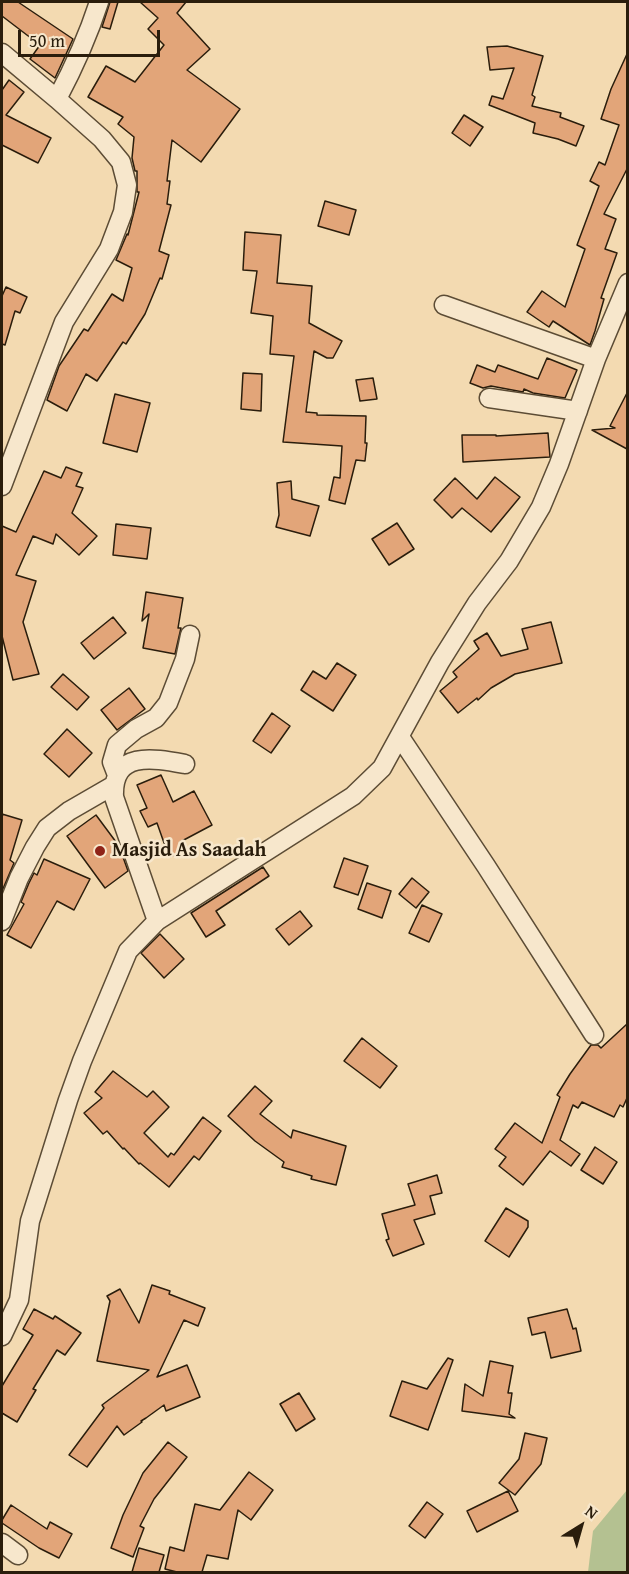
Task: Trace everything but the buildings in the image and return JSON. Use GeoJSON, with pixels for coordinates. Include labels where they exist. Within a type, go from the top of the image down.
{"type":"FeatureCollection","features":[{"type":"Feature","properties":{"kind":"street"},"geometry":{"type":"LineString","coordinates":[[57,99],[85,44],[99,2]]}},
{"type":"Feature","properties":{"kind":"street"},"geometry":{"type":"LineString","coordinates":[[2,53],[102,139],[121,162],[127,185],[123,213],[109,249],[64,322],[2,486]]}},
{"type":"Feature","properties":{"kind":"street"},"geometry":{"type":"LineString","coordinates":[[2,1336],[19,1300],[30,1221],[68,1100],[128,951],[157,921],[353,796],[382,768],[440,662],[477,603],[509,561],[541,507],[596,358],[627,283]]}},
{"type":"Feature","properties":{"kind":"street"},"geometry":{"type":"LineString","coordinates":[[444,305],[596,358]]}},
{"type":"Feature","properties":{"kind":"street"},"geometry":{"type":"LineString","coordinates":[[489,398],[578,411]]}},
{"type":"Feature","properties":{"kind":"street"},"geometry":{"type":"LineString","coordinates":[[157,921],[114,797],[115,780],[112,762],[117,745],[136,729],[156,718],[168,703],[185,659],[190,635]]}},
{"type":"Feature","properties":{"kind":"street"},"geometry":{"type":"LineString","coordinates":[[400,737],[594,1035]]}},
{"type":"Feature","properties":{"kind":"street"},"geometry":{"type":"LineString","coordinates":[[2,921],[19,878],[47,828],[115,780],[132,761],[155,758],[185,764]]}},
{"type":"Feature","properties":{"kind":"street"},"geometry":{"type":"LineString","coordinates":[[2,1543],[18,1555]]}},
{"type":"Feature","properties":{"kind":"green space"},"geometry":{"type":"Polygon","coordinates":[[[627,1490],[627,1572],[588,1572],[593,1531],[627,1490]]]}},
{"type":"Feature","properties":{"kind":"place","name":"Masjid As Saadah"},"geometry":{"type":"Point","coordinates":[100,851]}}]}
